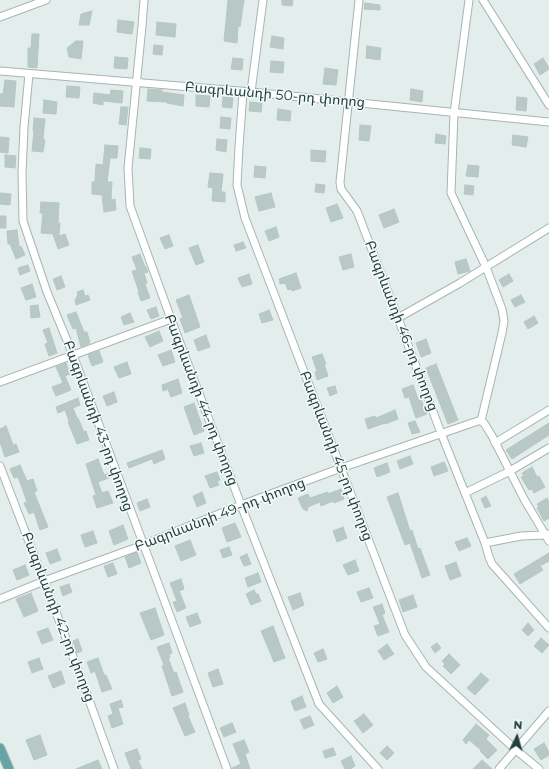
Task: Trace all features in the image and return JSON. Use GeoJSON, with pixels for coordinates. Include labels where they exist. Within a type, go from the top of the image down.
{"type":"FeatureCollection","features":[{"type":"Feature","properties":{"kind":"main road"},"geometry":{"type":"LineString","coordinates":[[0,748],[9,769]]}},
{"type":"Feature","properties":{"kind":"street"},"geometry":{"type":"LineString","coordinates":[[0,17],[46,0]]}},
{"type":"Feature","properties":{"kind":"street","name":"Բագրևանդի 44-րդ փողոց"},"geometry":{"type":"LineString","coordinates":[[144,0],[128,168],[130,206],[241,505],[319,704],[378,769]]}},
{"type":"Feature","properties":{"kind":"street"},"geometry":{"type":"LineString","coordinates":[[251,92],[263,0]]}},
{"type":"Feature","properties":{"kind":"street","name":"Բագրևանդի 46-րդ փողոց"},"geometry":{"type":"LineString","coordinates":[[359,0],[340,182],[341,189],[357,211],[492,564],[549,628]]}},
{"type":"Feature","properties":{"kind":"street"},"geometry":{"type":"LineString","coordinates":[[469,0],[454,113],[451,193],[486,267],[502,309],[504,321],[481,421],[484,423],[548,537]]}},
{"type":"Feature","properties":{"kind":"street"},"geometry":{"type":"LineString","coordinates":[[483,0],[549,106]]}},
{"type":"Feature","properties":{"kind":"street","name":"Բագրևանդի 50-րդ փողոց"},"geometry":{"type":"LineString","coordinates":[[0,71],[251,92],[549,122]]}},
{"type":"Feature","properties":{"kind":"street","name":"Բագրևանդի 43-րդ փողոց"},"geometry":{"type":"LineString","coordinates":[[29,74],[22,165],[23,221],[47,292],[73,355],[227,769]]}},
{"type":"Feature","properties":{"kind":"street","name":"Բագրևանդի 45-րդ փողոց"},"geometry":{"type":"LineString","coordinates":[[243,92],[238,147],[237,185],[245,218],[405,635],[426,667],[516,750],[539,769]]}},
{"type":"Feature","properties":{"kind":"street"},"geometry":{"type":"LineString","coordinates":[[398,318],[460,283],[549,228]]}},
{"type":"Feature","properties":{"kind":"street"},"geometry":{"type":"LineString","coordinates":[[0,382],[171,319]]}},
{"type":"Feature","properties":{"kind":"street"},"geometry":{"type":"LineString","coordinates":[[495,443],[549,410]]}},
{"type":"Feature","properties":{"kind":"street","name":"Բագրևանդի 49-րդ փողոց"},"geometry":{"type":"LineString","coordinates":[[0,599],[143,545],[241,505],[475,421],[481,421]]}},
{"type":"Feature","properties":{"kind":"street"},"geometry":{"type":"LineString","coordinates":[[465,493],[510,471],[549,448]]}},
{"type":"Feature","properties":{"kind":"street","name":"Բագրևանդի 42-րդ փողոց"},"geometry":{"type":"LineString","coordinates":[[0,466],[80,675],[114,769]]}},
{"type":"Feature","properties":{"kind":"street"},"geometry":{"type":"LineString","coordinates":[[485,543],[520,536],[548,537]]}},
{"type":"Feature","properties":{"kind":"street"},"geometry":{"type":"LineString","coordinates":[[499,769],[549,711]]}},
{"type":"Feature","properties":{"kind":"building"},"geometry":{"type":"Polygon","coordinates":[[[228,0],[244,0],[240,27],[238,26],[237,43],[224,41],[228,0]]]}},
{"type":"Feature","properties":{"kind":"building"},"geometry":{"type":"Polygon","coordinates":[[[282,0],[293,0],[292,6],[282,5],[282,0]]]}},
{"type":"Feature","properties":{"kind":"building"},"geometry":{"type":"Polygon","coordinates":[[[365,3],[380,5],[380,10],[364,9],[365,3]]]}},
{"type":"Feature","properties":{"kind":"building"},"geometry":{"type":"Polygon","coordinates":[[[92,11],[89,25],[79,25],[81,14],[92,11]]]}},
{"type":"Feature","properties":{"kind":"building"},"geometry":{"type":"Polygon","coordinates":[[[118,20],[134,22],[132,34],[117,32],[118,20]]]}},
{"type":"Feature","properties":{"kind":"building"},"geometry":{"type":"Polygon","coordinates":[[[157,22],[176,24],[175,37],[156,35],[157,22]]]}},
{"type":"Feature","properties":{"kind":"building"},"geometry":{"type":"Polygon","coordinates":[[[32,34],[39,34],[37,68],[28,67],[28,48],[31,48],[32,34]]]}},
{"type":"Feature","properties":{"kind":"building"},"geometry":{"type":"Polygon","coordinates":[[[272,36],[284,38],[283,49],[270,47],[272,36]]]}},
{"type":"Feature","properties":{"kind":"building"},"geometry":{"type":"Polygon","coordinates":[[[76,41],[83,41],[81,59],[69,57],[67,48],[76,41]]]}},
{"type":"Feature","properties":{"kind":"building"},"geometry":{"type":"Polygon","coordinates":[[[154,45],[163,46],[162,55],[153,54],[154,45]]]}},
{"type":"Feature","properties":{"kind":"building"},"geometry":{"type":"Polygon","coordinates":[[[367,46],[381,48],[380,60],[366,58],[367,46]]]}},
{"type":"Feature","properties":{"kind":"building"},"geometry":{"type":"Polygon","coordinates":[[[115,57],[128,58],[127,69],[114,68],[115,57]]]}},
{"type":"Feature","properties":{"kind":"building"},"geometry":{"type":"Polygon","coordinates":[[[233,58],[243,59],[242,70],[231,69],[233,58]]]}},
{"type":"Feature","properties":{"kind":"building"},"geometry":{"type":"Polygon","coordinates":[[[543,58],[549,69],[540,75],[534,64],[543,58]]]}},
{"type":"Feature","properties":{"kind":"building"},"geometry":{"type":"Polygon","coordinates":[[[271,61],[284,62],[283,73],[270,72],[271,61]]]}},
{"type":"Feature","properties":{"kind":"building"},"geometry":{"type":"Polygon","coordinates":[[[325,68],[338,70],[336,85],[323,84],[325,68]]]}},
{"type":"Feature","properties":{"kind":"building"},"geometry":{"type":"Polygon","coordinates":[[[5,80],[16,81],[14,107],[0,106],[0,94],[3,94],[5,80]]]}},
{"type":"Feature","properties":{"kind":"building"},"geometry":{"type":"Polygon","coordinates":[[[67,86],[80,87],[79,98],[66,97],[67,86]]]}},
{"type":"Feature","properties":{"kind":"building"},"geometry":{"type":"Polygon","coordinates":[[[148,89],[162,90],[162,92],[184,95],[183,106],[167,102],[147,101],[148,89]]]}},
{"type":"Feature","properties":{"kind":"building"},"geometry":{"type":"Polygon","coordinates":[[[411,89],[423,91],[422,102],[410,100],[411,89]]]}},
{"type":"Feature","properties":{"kind":"building"},"geometry":{"type":"Polygon","coordinates":[[[111,90],[123,91],[122,103],[103,101],[103,105],[93,103],[94,93],[110,95],[111,90]]]}},
{"type":"Feature","properties":{"kind":"building"},"geometry":{"type":"Polygon","coordinates":[[[196,95],[210,96],[209,107],[196,106],[196,95]]]}},
{"type":"Feature","properties":{"kind":"building"},"geometry":{"type":"Polygon","coordinates":[[[223,97],[233,98],[232,108],[222,107],[223,97]]]}},
{"type":"Feature","properties":{"kind":"building"},"geometry":{"type":"Polygon","coordinates":[[[517,97],[527,98],[526,111],[516,110],[517,97]]]}},
{"type":"Feature","properties":{"kind":"building"},"geometry":{"type":"Polygon","coordinates":[[[44,100],[57,102],[56,114],[43,113],[44,100]]]}},
{"type":"Feature","properties":{"kind":"building"},"geometry":{"type":"Polygon","coordinates":[[[250,102],[262,103],[261,112],[249,111],[250,102]]]}},
{"type":"Feature","properties":{"kind":"building"},"geometry":{"type":"Polygon","coordinates":[[[121,107],[128,107],[126,125],[119,124],[121,107]]]}},
{"type":"Feature","properties":{"kind":"building"},"geometry":{"type":"Polygon","coordinates":[[[278,109],[291,111],[290,121],[277,120],[278,109]]]}},
{"type":"Feature","properties":{"kind":"building"},"geometry":{"type":"Polygon","coordinates":[[[221,117],[231,118],[230,129],[220,128],[221,117]]]}},
{"type":"Feature","properties":{"kind":"building"},"geometry":{"type":"Polygon","coordinates":[[[34,118],[45,119],[43,139],[45,140],[43,152],[32,151],[34,118]]]}},
{"type":"Feature","properties":{"kind":"building"},"geometry":{"type":"Polygon","coordinates":[[[360,125],[371,126],[369,141],[359,140],[360,125]]]}},
{"type":"Feature","properties":{"kind":"building"},"geometry":{"type":"Polygon","coordinates":[[[436,134],[446,136],[445,144],[435,143],[436,134]]]}},
{"type":"Feature","properties":{"kind":"building"},"geometry":{"type":"Polygon","coordinates":[[[513,135],[528,137],[526,147],[512,145],[513,135]]]}},
{"type":"Feature","properties":{"kind":"building"},"geometry":{"type":"Polygon","coordinates":[[[0,137],[9,138],[8,153],[0,152],[0,137]]]}},
{"type":"Feature","properties":{"kind":"building"},"geometry":{"type":"Polygon","coordinates":[[[217,139],[227,140],[226,152],[216,150],[217,139]]]}},
{"type":"Feature","properties":{"kind":"building"},"geometry":{"type":"Polygon","coordinates":[[[105,145],[118,146],[117,158],[110,158],[107,182],[112,182],[111,200],[115,199],[116,210],[104,212],[102,195],[92,194],[92,182],[95,182],[96,164],[103,165],[105,145]]]}},
{"type":"Feature","properties":{"kind":"building"},"geometry":{"type":"Polygon","coordinates":[[[140,148],[151,149],[150,159],[139,158],[140,148]]]}},
{"type":"Feature","properties":{"kind":"building"},"geometry":{"type":"Polygon","coordinates":[[[311,150],[326,151],[325,162],[311,161],[311,150]]]}},
{"type":"Feature","properties":{"kind":"building"},"geometry":{"type":"Polygon","coordinates":[[[5,155],[16,156],[15,168],[5,167],[5,155]]]}},
{"type":"Feature","properties":{"kind":"building"},"geometry":{"type":"Polygon","coordinates":[[[468,165],[479,166],[478,177],[466,176],[468,165]]]}},
{"type":"Feature","properties":{"kind":"building"},"geometry":{"type":"Polygon","coordinates":[[[255,166],[266,167],[265,178],[254,177],[255,166]]]}},
{"type":"Feature","properties":{"kind":"building"},"geometry":{"type":"Polygon","coordinates":[[[210,173],[223,174],[221,192],[225,192],[225,202],[212,201],[213,188],[208,187],[210,173]]]}},
{"type":"Feature","properties":{"kind":"building"},"geometry":{"type":"Polygon","coordinates":[[[316,184],[325,185],[324,193],[315,192],[316,184]]]}},
{"type":"Feature","properties":{"kind":"building"},"geometry":{"type":"Polygon","coordinates":[[[465,185],[474,186],[473,195],[464,194],[465,185]]]}},
{"type":"Feature","properties":{"kind":"building"},"geometry":{"type":"Polygon","coordinates":[[[0,193],[11,194],[10,205],[0,204],[0,193]]]}},
{"type":"Feature","properties":{"kind":"building"},"geometry":{"type":"Polygon","coordinates":[[[271,193],[275,207],[259,211],[255,197],[271,193]]]}},
{"type":"Feature","properties":{"kind":"building"},"geometry":{"type":"Polygon","coordinates":[[[41,202],[59,203],[59,236],[65,234],[69,245],[58,249],[53,234],[41,233],[43,213],[40,213],[41,202]]]}},
{"type":"Feature","properties":{"kind":"building"},"geometry":{"type":"Polygon","coordinates":[[[337,204],[343,218],[331,222],[326,208],[337,204]]]}},
{"type":"Feature","properties":{"kind":"building"},"geometry":{"type":"Polygon","coordinates":[[[394,209],[399,222],[384,228],[379,215],[394,209]]]}},
{"type":"Feature","properties":{"kind":"building"},"geometry":{"type":"Polygon","coordinates":[[[0,216],[6,216],[6,228],[0,228],[0,216]]]}},
{"type":"Feature","properties":{"kind":"building"},"geometry":{"type":"Polygon","coordinates":[[[276,227],[279,237],[269,241],[265,231],[276,227]]]}},
{"type":"Feature","properties":{"kind":"building"},"geometry":{"type":"Polygon","coordinates":[[[17,230],[19,247],[21,246],[25,255],[16,259],[10,244],[8,244],[7,231],[17,230]]]}},
{"type":"Feature","properties":{"kind":"building"},"geometry":{"type":"Polygon","coordinates":[[[169,235],[173,246],[165,249],[160,238],[169,235]]]}},
{"type":"Feature","properties":{"kind":"building"},"geometry":{"type":"Polygon","coordinates":[[[243,242],[246,248],[236,251],[234,245],[243,242]]]}},
{"type":"Feature","properties":{"kind":"building"},"geometry":{"type":"Polygon","coordinates":[[[198,245],[204,262],[196,265],[189,248],[198,245]]]}},
{"type":"Feature","properties":{"kind":"building"},"geometry":{"type":"Polygon","coordinates":[[[140,254],[148,272],[144,273],[147,283],[145,284],[150,298],[141,301],[132,271],[137,270],[132,257],[140,254]]]}},
{"type":"Feature","properties":{"kind":"building"},"geometry":{"type":"Polygon","coordinates":[[[351,254],[354,267],[343,270],[339,257],[351,254]]]}},
{"type":"Feature","properties":{"kind":"building"},"geometry":{"type":"Polygon","coordinates":[[[466,259],[470,271],[458,274],[455,262],[466,259]]]}},
{"type":"Feature","properties":{"kind":"building"},"geometry":{"type":"Polygon","coordinates":[[[28,265],[30,271],[20,275],[18,268],[28,265]]]}},
{"type":"Feature","properties":{"kind":"building"},"geometry":{"type":"Polygon","coordinates":[[[296,273],[301,288],[292,291],[291,289],[288,290],[285,283],[280,284],[279,279],[296,273]]]}},
{"type":"Feature","properties":{"kind":"building"},"geometry":{"type":"Polygon","coordinates":[[[249,274],[252,284],[242,287],[238,278],[249,274]]]}},
{"type":"Feature","properties":{"kind":"building"},"geometry":{"type":"Polygon","coordinates":[[[509,274],[513,281],[503,287],[499,280],[509,274]]]}},
{"type":"Feature","properties":{"kind":"building"},"geometry":{"type":"Polygon","coordinates":[[[61,276],[65,287],[57,290],[53,279],[61,276]]]}},
{"type":"Feature","properties":{"kind":"building"},"geometry":{"type":"Polygon","coordinates":[[[32,284],[36,297],[26,300],[21,288],[32,284]]]}},
{"type":"Feature","properties":{"kind":"building"},"geometry":{"type":"Polygon","coordinates":[[[83,290],[85,296],[88,295],[90,300],[76,305],[75,300],[78,295],[77,292],[83,290]]]}},
{"type":"Feature","properties":{"kind":"building"},"geometry":{"type":"Polygon","coordinates":[[[189,295],[200,327],[185,333],[180,319],[183,318],[176,300],[189,295]]]}},
{"type":"Feature","properties":{"kind":"building"},"geometry":{"type":"Polygon","coordinates":[[[521,295],[525,302],[515,307],[511,300],[521,295]]]}},
{"type":"Feature","properties":{"kind":"building"},"geometry":{"type":"Polygon","coordinates":[[[38,305],[40,317],[31,318],[30,306],[38,305]]]}},
{"type":"Feature","properties":{"kind":"building"},"geometry":{"type":"Polygon","coordinates":[[[156,307],[159,316],[151,319],[147,310],[156,307]]]}},
{"type":"Feature","properties":{"kind":"building"},"geometry":{"type":"Polygon","coordinates":[[[269,310],[273,320],[262,323],[259,314],[269,310]]]}},
{"type":"Feature","properties":{"kind":"building"},"geometry":{"type":"Polygon","coordinates":[[[76,312],[84,332],[87,332],[90,343],[81,347],[76,328],[73,329],[67,315],[76,312]]]}},
{"type":"Feature","properties":{"kind":"building"},"geometry":{"type":"Polygon","coordinates":[[[130,313],[134,322],[124,325],[121,317],[130,313]]]}},
{"type":"Feature","properties":{"kind":"building"},"geometry":{"type":"Polygon","coordinates":[[[534,316],[538,323],[528,329],[524,322],[534,316]]]}},
{"type":"Feature","properties":{"kind":"building"},"geometry":{"type":"Polygon","coordinates":[[[49,328],[57,353],[49,356],[45,344],[48,343],[43,330],[49,328]]]}},
{"type":"Feature","properties":{"kind":"building"},"geometry":{"type":"Polygon","coordinates":[[[159,331],[163,341],[150,347],[145,337],[159,331]]]}},
{"type":"Feature","properties":{"kind":"building"},"geometry":{"type":"Polygon","coordinates":[[[206,335],[210,347],[198,351],[194,340],[206,335]]]}},
{"type":"Feature","properties":{"kind":"building"},"geometry":{"type":"Polygon","coordinates":[[[426,339],[431,353],[421,357],[416,343],[426,339]]]}},
{"type":"Feature","properties":{"kind":"building"},"geometry":{"type":"Polygon","coordinates":[[[171,350],[175,362],[163,366],[158,355],[171,350]]]}},
{"type":"Feature","properties":{"kind":"building"},"geometry":{"type":"Polygon","coordinates":[[[99,351],[103,362],[92,366],[88,355],[99,351]]]}},
{"type":"Feature","properties":{"kind":"building"},"geometry":{"type":"Polygon","coordinates":[[[322,354],[326,364],[324,364],[328,376],[317,380],[315,372],[317,371],[312,357],[322,354]]]}},
{"type":"Feature","properties":{"kind":"building"},"geometry":{"type":"Polygon","coordinates":[[[127,362],[131,374],[119,378],[114,367],[127,362]]]}},
{"type":"Feature","properties":{"kind":"building"},"geometry":{"type":"Polygon","coordinates":[[[66,363],[70,374],[65,376],[71,390],[56,396],[52,387],[63,383],[56,367],[66,363]]]}},
{"type":"Feature","properties":{"kind":"building"},"geometry":{"type":"Polygon","coordinates":[[[436,364],[458,420],[448,424],[426,368],[436,364]]]}},
{"type":"Feature","properties":{"kind":"building"},"geometry":{"type":"Polygon","coordinates":[[[178,379],[182,393],[171,397],[168,389],[163,391],[162,385],[178,379]]]}},
{"type":"Feature","properties":{"kind":"building"},"geometry":{"type":"Polygon","coordinates":[[[413,385],[419,401],[421,400],[427,414],[416,418],[409,397],[405,398],[402,389],[413,385]]]}},
{"type":"Feature","properties":{"kind":"building"},"geometry":{"type":"Polygon","coordinates":[[[335,386],[337,393],[330,396],[327,388],[335,386]]]}},
{"type":"Feature","properties":{"kind":"building"},"geometry":{"type":"Polygon","coordinates":[[[114,392],[117,402],[107,406],[103,396],[114,392]]]}},
{"type":"Feature","properties":{"kind":"building"},"geometry":{"type":"Polygon","coordinates":[[[78,398],[80,405],[73,408],[84,432],[86,431],[89,440],[77,444],[65,410],[58,413],[56,407],[78,398]]]}},
{"type":"Feature","properties":{"kind":"building"},"geometry":{"type":"Polygon","coordinates":[[[194,403],[204,431],[194,435],[184,407],[194,403]]]}},
{"type":"Feature","properties":{"kind":"building"},"geometry":{"type":"Polygon","coordinates":[[[395,410],[398,419],[368,429],[365,419],[375,416],[376,418],[395,410]]]}},
{"type":"Feature","properties":{"kind":"building"},"geometry":{"type":"Polygon","coordinates":[[[415,421],[420,432],[412,434],[408,423],[415,421]]]}},
{"type":"Feature","properties":{"kind":"building"},"geometry":{"type":"Polygon","coordinates":[[[549,423],[549,435],[512,459],[506,450],[549,423]]]}},
{"type":"Feature","properties":{"kind":"building"},"geometry":{"type":"Polygon","coordinates":[[[6,426],[13,445],[16,444],[19,452],[5,457],[0,442],[0,429],[6,426]]]}},
{"type":"Feature","properties":{"kind":"building"},"geometry":{"type":"Polygon","coordinates":[[[201,443],[204,453],[194,456],[190,446],[201,443]]]}},
{"type":"Feature","properties":{"kind":"building"},"geometry":{"type":"Polygon","coordinates":[[[162,450],[165,459],[154,464],[152,459],[129,468],[127,463],[162,450]]]}},
{"type":"Feature","properties":{"kind":"building"},"geometry":{"type":"Polygon","coordinates":[[[410,456],[413,464],[400,469],[397,461],[410,456]]]}},
{"type":"Feature","properties":{"kind":"building"},"geometry":{"type":"Polygon","coordinates":[[[98,459],[104,475],[109,473],[111,477],[98,482],[102,493],[108,491],[113,503],[97,508],[93,496],[96,495],[86,464],[98,459]]]}},
{"type":"Feature","properties":{"kind":"building"},"geometry":{"type":"Polygon","coordinates":[[[444,462],[448,471],[434,476],[431,467],[444,462]]]}},
{"type":"Feature","properties":{"kind":"building"},"geometry":{"type":"Polygon","coordinates":[[[387,463],[390,472],[377,477],[374,468],[387,463]]]}},
{"type":"Feature","properties":{"kind":"building"},"geometry":{"type":"Polygon","coordinates":[[[20,465],[27,481],[33,479],[37,491],[34,492],[48,527],[40,530],[34,512],[29,514],[24,503],[27,502],[18,477],[14,478],[10,469],[20,465]]]}},
{"type":"Feature","properties":{"kind":"building"},"geometry":{"type":"Polygon","coordinates":[[[532,467],[537,477],[539,476],[545,487],[534,493],[532,489],[529,490],[521,477],[524,476],[522,473],[532,467]]]}},
{"type":"Feature","properties":{"kind":"building"},"geometry":{"type":"Polygon","coordinates":[[[217,472],[220,480],[217,481],[219,485],[210,488],[205,476],[217,472]]]}},
{"type":"Feature","properties":{"kind":"building"},"geometry":{"type":"Polygon","coordinates":[[[341,489],[344,499],[334,503],[333,501],[321,506],[320,502],[308,507],[307,511],[303,509],[298,498],[308,494],[310,498],[341,489]]]}},
{"type":"Feature","properties":{"kind":"building"},"geometry":{"type":"Polygon","coordinates":[[[202,492],[206,503],[197,507],[193,496],[202,492]]]}},
{"type":"Feature","properties":{"kind":"building"},"geometry":{"type":"Polygon","coordinates":[[[398,493],[410,531],[412,530],[418,549],[420,548],[430,575],[422,578],[410,543],[405,545],[387,497],[398,493]]]}},
{"type":"Feature","properties":{"kind":"building"},"geometry":{"type":"Polygon","coordinates":[[[486,496],[491,506],[485,508],[481,499],[486,496]]]}},
{"type":"Feature","properties":{"kind":"building"},"geometry":{"type":"Polygon","coordinates":[[[547,498],[549,502],[549,518],[544,521],[537,508],[539,507],[537,504],[547,498]]]}},
{"type":"Feature","properties":{"kind":"building"},"geometry":{"type":"Polygon","coordinates":[[[147,499],[150,507],[140,511],[137,503],[147,499]]]}},
{"type":"Feature","properties":{"kind":"building"},"geometry":{"type":"Polygon","coordinates":[[[235,523],[241,537],[227,542],[222,528],[235,523]]]}},
{"type":"Feature","properties":{"kind":"building"},"geometry":{"type":"Polygon","coordinates":[[[123,525],[128,539],[114,545],[109,531],[123,525]]]}},
{"type":"Feature","properties":{"kind":"building"},"geometry":{"type":"Polygon","coordinates":[[[343,527],[347,538],[337,542],[333,531],[343,527]]]}},
{"type":"Feature","properties":{"kind":"building"},"geometry":{"type":"Polygon","coordinates":[[[93,531],[97,543],[85,547],[81,535],[93,531]]]}},
{"type":"Feature","properties":{"kind":"building"},"geometry":{"type":"Polygon","coordinates":[[[467,538],[471,546],[459,551],[455,542],[467,538]]]}},
{"type":"Feature","properties":{"kind":"building"},"geometry":{"type":"Polygon","coordinates":[[[190,540],[196,555],[181,561],[175,546],[190,540]]]}},
{"type":"Feature","properties":{"kind":"building"},"geometry":{"type":"Polygon","coordinates":[[[229,547],[232,555],[223,558],[220,550],[229,547]]]}},
{"type":"Feature","properties":{"kind":"building"},"geometry":{"type":"Polygon","coordinates":[[[57,549],[61,560],[50,564],[46,553],[57,549]]]}},
{"type":"Feature","properties":{"kind":"building"},"geometry":{"type":"Polygon","coordinates":[[[137,552],[141,563],[129,568],[125,557],[137,552]]]}},
{"type":"Feature","properties":{"kind":"building"},"geometry":{"type":"Polygon","coordinates":[[[549,553],[549,561],[540,566],[543,570],[520,584],[514,574],[549,553]]]}},
{"type":"Feature","properties":{"kind":"building"},"geometry":{"type":"Polygon","coordinates":[[[247,554],[251,564],[244,566],[240,557],[247,554]]]}},
{"type":"Feature","properties":{"kind":"building"},"geometry":{"type":"Polygon","coordinates":[[[355,560],[359,571],[348,575],[343,565],[355,560]]]}},
{"type":"Feature","properties":{"kind":"building"},"geometry":{"type":"Polygon","coordinates":[[[456,562],[461,576],[450,580],[445,566],[456,562]]]}},
{"type":"Feature","properties":{"kind":"building"},"geometry":{"type":"Polygon","coordinates":[[[113,563],[117,574],[108,577],[104,566],[113,563]]]}},
{"type":"Feature","properties":{"kind":"building"},"geometry":{"type":"Polygon","coordinates":[[[25,565],[29,575],[17,580],[13,570],[25,565]]]}},
{"type":"Feature","properties":{"kind":"building"},"geometry":{"type":"Polygon","coordinates":[[[258,573],[261,582],[248,587],[245,578],[258,573]]]}},
{"type":"Feature","properties":{"kind":"building"},"geometry":{"type":"Polygon","coordinates":[[[181,579],[184,589],[179,591],[186,608],[177,612],[173,602],[177,601],[170,583],[181,579]]]}},
{"type":"Feature","properties":{"kind":"building"},"geometry":{"type":"Polygon","coordinates":[[[69,584],[72,592],[63,596],[60,587],[69,584]]]}},
{"type":"Feature","properties":{"kind":"building"},"geometry":{"type":"Polygon","coordinates":[[[369,588],[373,598],[361,602],[357,592],[369,588]]]}},
{"type":"Feature","properties":{"kind":"building"},"geometry":{"type":"Polygon","coordinates":[[[254,590],[256,594],[258,594],[261,601],[251,605],[246,594],[254,590]]]}},
{"type":"Feature","properties":{"kind":"building"},"geometry":{"type":"Polygon","coordinates":[[[31,593],[38,611],[24,617],[16,599],[31,593]]]}},
{"type":"Feature","properties":{"kind":"building"},"geometry":{"type":"Polygon","coordinates":[[[300,593],[304,605],[293,610],[288,597],[300,593]]]}},
{"type":"Feature","properties":{"kind":"building"},"geometry":{"type":"Polygon","coordinates":[[[413,595],[417,607],[403,612],[399,600],[413,595]]]}},
{"type":"Feature","properties":{"kind":"building"},"geometry":{"type":"Polygon","coordinates":[[[382,604],[385,613],[382,615],[389,632],[378,636],[374,626],[380,624],[373,607],[382,604]]]}},
{"type":"Feature","properties":{"kind":"building"},"geometry":{"type":"Polygon","coordinates":[[[155,608],[164,635],[151,640],[140,613],[155,608]]]}},
{"type":"Feature","properties":{"kind":"building"},"geometry":{"type":"Polygon","coordinates":[[[197,613],[201,623],[190,627],[186,617],[197,613]]]}},
{"type":"Feature","properties":{"kind":"building"},"geometry":{"type":"Polygon","coordinates":[[[528,623],[534,630],[528,636],[522,630],[528,623]]]}},
{"type":"Feature","properties":{"kind":"building"},"geometry":{"type":"Polygon","coordinates":[[[273,626],[285,658],[274,662],[261,631],[273,626]]]}},
{"type":"Feature","properties":{"kind":"building"},"geometry":{"type":"Polygon","coordinates":[[[48,628],[53,640],[42,644],[37,632],[48,628]]]}},
{"type":"Feature","properties":{"kind":"building"},"geometry":{"type":"Polygon","coordinates":[[[541,638],[549,645],[542,653],[534,646],[541,638]]]}},
{"type":"Feature","properties":{"kind":"building"},"geometry":{"type":"Polygon","coordinates":[[[78,639],[82,651],[77,653],[73,641],[78,639]]]}},
{"type":"Feature","properties":{"kind":"building"},"geometry":{"type":"Polygon","coordinates":[[[169,643],[172,653],[169,655],[170,658],[168,658],[174,673],[176,672],[183,692],[172,696],[162,666],[164,665],[157,647],[169,643]]]}},
{"type":"Feature","properties":{"kind":"building"},"geometry":{"type":"Polygon","coordinates":[[[437,643],[441,648],[435,653],[431,647],[437,643]]]}},
{"type":"Feature","properties":{"kind":"building"},"geometry":{"type":"Polygon","coordinates":[[[387,644],[394,654],[384,660],[378,651],[387,644]]]}},
{"type":"Feature","properties":{"kind":"building"},"geometry":{"type":"Polygon","coordinates":[[[323,649],[327,659],[318,662],[314,653],[323,649]]]}},
{"type":"Feature","properties":{"kind":"building"},"geometry":{"type":"Polygon","coordinates":[[[449,654],[460,665],[451,674],[443,666],[445,664],[442,661],[449,654]]]}},
{"type":"Feature","properties":{"kind":"building"},"geometry":{"type":"Polygon","coordinates":[[[39,658],[43,669],[32,673],[28,662],[39,658]]]}},
{"type":"Feature","properties":{"kind":"building"},"geometry":{"type":"Polygon","coordinates":[[[98,658],[104,675],[106,675],[112,689],[102,692],[95,671],[91,673],[87,662],[98,658]]]}},
{"type":"Feature","properties":{"kind":"building"},"geometry":{"type":"Polygon","coordinates":[[[218,669],[223,684],[213,687],[208,673],[218,669]]]}},
{"type":"Feature","properties":{"kind":"building"},"geometry":{"type":"Polygon","coordinates":[[[61,671],[65,683],[53,688],[48,676],[61,671]]]}},
{"type":"Feature","properties":{"kind":"building"},"geometry":{"type":"Polygon","coordinates":[[[481,673],[489,680],[475,695],[467,688],[481,673]]]}},
{"type":"Feature","properties":{"kind":"building"},"geometry":{"type":"Polygon","coordinates":[[[337,686],[343,697],[333,703],[327,693],[337,686]]]}},
{"type":"Feature","properties":{"kind":"building"},"geometry":{"type":"Polygon","coordinates":[[[302,696],[306,707],[295,711],[291,701],[302,696]]]}},
{"type":"Feature","properties":{"kind":"building"},"geometry":{"type":"Polygon","coordinates":[[[121,700],[123,707],[118,708],[123,724],[112,728],[108,716],[113,714],[110,704],[121,700]]]}},
{"type":"Feature","properties":{"kind":"building"},"geometry":{"type":"Polygon","coordinates":[[[185,703],[188,716],[195,732],[185,736],[173,708],[185,703]]]}},
{"type":"Feature","properties":{"kind":"building"},"geometry":{"type":"Polygon","coordinates":[[[364,714],[373,725],[363,733],[354,721],[364,714]]]}},
{"type":"Feature","properties":{"kind":"building"},"geometry":{"type":"Polygon","coordinates":[[[310,716],[314,725],[304,729],[300,720],[310,716]]]}},
{"type":"Feature","properties":{"kind":"building"},"geometry":{"type":"Polygon","coordinates":[[[232,723],[236,732],[224,737],[220,728],[232,723]]]}},
{"type":"Feature","properties":{"kind":"building"},"geometry":{"type":"Polygon","coordinates":[[[476,724],[489,735],[486,739],[497,750],[488,759],[480,751],[481,750],[469,740],[466,744],[463,740],[476,724]]]}},
{"type":"Feature","properties":{"kind":"building"},"geometry":{"type":"Polygon","coordinates":[[[40,735],[47,755],[34,760],[26,740],[40,735]]]}},
{"type":"Feature","properties":{"kind":"building"},"geometry":{"type":"Polygon","coordinates":[[[244,740],[249,752],[245,754],[250,769],[232,769],[241,764],[233,744],[244,740]]]}},
{"type":"Feature","properties":{"kind":"building"},"geometry":{"type":"Polygon","coordinates":[[[544,743],[549,755],[541,760],[534,749],[544,743]]]}},
{"type":"Feature","properties":{"kind":"building"},"geometry":{"type":"Polygon","coordinates":[[[387,746],[394,753],[387,760],[380,753],[387,746]]]}},
{"type":"Feature","properties":{"kind":"building"},"geometry":{"type":"Polygon","coordinates":[[[333,748],[336,755],[325,758],[323,751],[333,748]]]}},
{"type":"Feature","properties":{"kind":"building"},"geometry":{"type":"Polygon","coordinates":[[[137,749],[141,759],[138,760],[142,769],[131,769],[125,753],[137,749]]]}},
{"type":"Feature","properties":{"kind":"building"},"geometry":{"type":"Polygon","coordinates":[[[351,756],[355,766],[350,769],[345,769],[341,761],[351,756]]]}},
{"type":"Feature","properties":{"kind":"building"},"geometry":{"type":"Polygon","coordinates":[[[98,760],[102,769],[76,769],[98,760]]]}},
{"type":"Feature","properties":{"kind":"building"},"geometry":{"type":"Polygon","coordinates":[[[482,760],[492,769],[473,769],[482,760]]]}}]}
